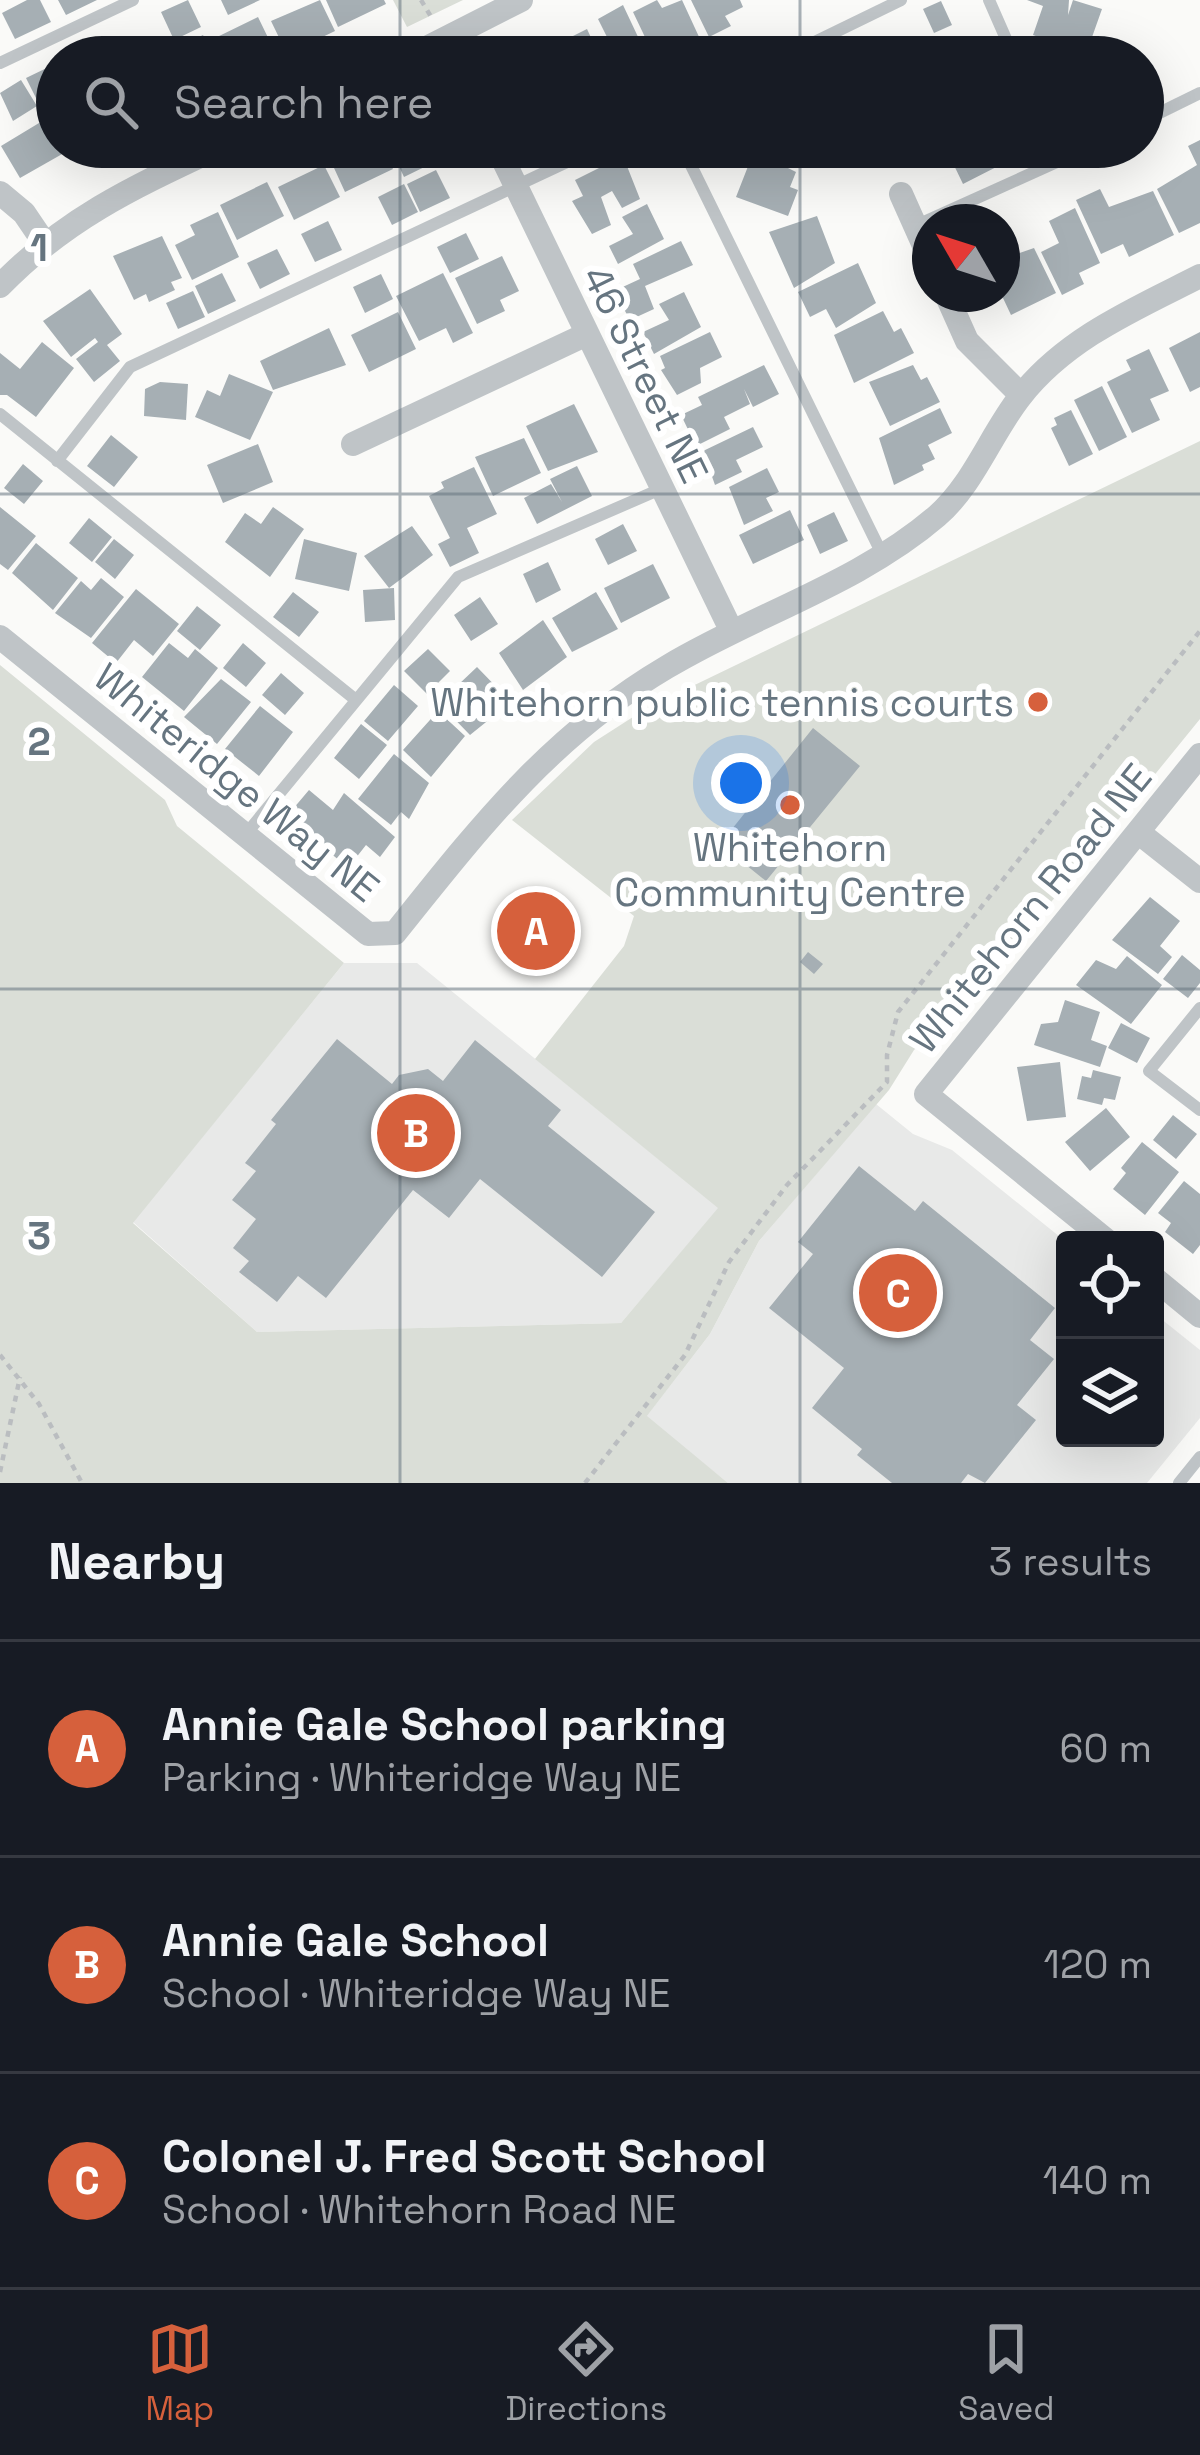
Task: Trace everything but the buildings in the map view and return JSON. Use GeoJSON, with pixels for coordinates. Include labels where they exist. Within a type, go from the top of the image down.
{"type":"FeatureCollection","features":[{"type":"Feature","properties":{"kind":"street"},"geometry":{"type":"LineString","coordinates":[[467,36],[521,0]]}},
{"type":"Feature","properties":{"kind":"street"},"geometry":{"type":"LineString","coordinates":[[0,286],[43,242],[107,200],[175,168]]}},
{"type":"Feature","properties":{"kind":"street","name":"46 Street NE"},"geometry":{"type":"LineString","coordinates":[[506,168],[732,632]]}},
{"type":"Feature","properties":{"kind":"street"},"geometry":{"type":"LineString","coordinates":[[0,193],[24,212],[43,242]]}},
{"type":"Feature","properties":{"kind":"street"},"geometry":{"type":"LineString","coordinates":[[901,194],[912,219]]}},
{"type":"Feature","properties":{"kind":"street","name":"Whiteridge Way NE"},"geometry":{"type":"LineString","coordinates":[[0,637],[368,934],[395,933],[481,826],[577,726],[667,666],[883,557],[941,513],[1021,395],[1090,333],[1200,276]]}},
{"type":"Feature","properties":{"kind":"street"},"geometry":{"type":"LineString","coordinates":[[954,312],[967,341],[1021,395]]}},
{"type":"Feature","properties":{"kind":"street"},"geometry":{"type":"LineString","coordinates":[[353,444],[585,335]]}},
{"type":"Feature","properties":{"kind":"street","name":"Whitehorn Road NE"},"geometry":{"type":"LineString","coordinates":[[1095,1231],[926,1094],[1200,755]]}},
{"type":"Feature","properties":{"kind":"street"},"geometry":{"type":"LineString","coordinates":[[1138,832],[1200,881]]}},
{"type":"Feature","properties":{"kind":"street"},"geometry":{"type":"LineString","coordinates":[[1164,1286],[1200,1316]]}},
{"type":"Feature","properties":{"kind":"lane"},"geometry":{"type":"LineString","coordinates":[[57,36],[133,0]]}},
{"type":"Feature","properties":{"kind":"lane"},"geometry":{"type":"LineString","coordinates":[[827,36],[901,0]]}},
{"type":"Feature","properties":{"kind":"lane"},"geometry":{"type":"LineString","coordinates":[[989,0],[1005,36]]}},
{"type":"Feature","properties":{"kind":"lane"},"geometry":{"type":"LineString","coordinates":[[0,63],[36,46]]}},
{"type":"Feature","properties":{"kind":"lane"},"geometry":{"type":"LineString","coordinates":[[1164,111],[1200,93]]}},
{"type":"Feature","properties":{"kind":"lane"},"geometry":{"type":"LineString","coordinates":[[57,461],[130,367],[556,168]]}},
{"type":"Feature","properties":{"kind":"lane"},"geometry":{"type":"LineString","coordinates":[[692,168],[883,557]]}},
{"type":"Feature","properties":{"kind":"lane"},"geometry":{"type":"LineString","coordinates":[[964,204],[1044,168]]}},
{"type":"Feature","properties":{"kind":"lane"},"geometry":{"type":"LineString","coordinates":[[0,414],[356,700]]}},
{"type":"Feature","properties":{"kind":"lane"},"geometry":{"type":"LineString","coordinates":[[246,834],[458,577],[664,488]]}},
{"type":"Feature","properties":{"kind":"lane"},"geometry":{"type":"LineString","coordinates":[[1200,1008],[1150,1071],[1200,1110]]}},
{"type":"Feature","properties":{"kind":"lane"},"geometry":{"type":"LineString","coordinates":[[1179,1483],[1200,1457]]}},
{"type":"Feature","properties":{"kind":"path"},"geometry":{"type":"LineString","coordinates":[[585,1483],[685,1355],[729,1262],[787,1185],[887,1082],[886,1055],[898,1012],[1200,631]]}},
{"type":"Feature","properties":{"kind":"path"},"geometry":{"type":"LineString","coordinates":[[0,1355],[20,1378],[82,1483]]}},
{"type":"Feature","properties":{"kind":"path"},"geometry":{"type":"LineString","coordinates":[[0,1472],[20,1378]]}},
{"type":"Feature","properties":{"kind":"shaded area"},"geometry":{"type":"Polygon","coordinates":[[[393,0],[463,0],[407,27],[393,0]]]}},
{"type":"Feature","properties":{"kind":"shaded area"},"geometry":{"type":"Polygon","coordinates":[[[1200,441],[1200,719],[982,987],[914,1050],[889,1090],[759,1241],[710,1334],[647,1416],[728,1483],[0,1483],[0,665],[165,800],[177,826],[344,963],[133,1223],[257,1332],[621,1323],[718,1208],[535,1059],[624,946],[634,916],[512,820],[594,742],[647,708],[1200,441]]]}},
{"type":"Feature","properties":{"kind":"shaded area"},"geometry":{"type":"Polygon","coordinates":[[[344,963],[417,963],[719,1208],[621,1323],[257,1332],[133,1222],[344,963]]]}},
{"type":"Feature","properties":{"kind":"shaded area"},"geometry":{"type":"Polygon","coordinates":[[[876,1104],[913,1134],[952,1150],[1056,1234],[1056,1447],[1164,1447],[1164,1321],[1200,1350],[1200,1418],[1147,1483],[728,1483],[646,1417],[710,1334],[759,1241],[876,1104]]]}},
{"type":"Feature","properties":{"kind":"place","name":"Whitehorn public tennis courts"},"geometry":{"type":"Point","coordinates":[1038,702]}},
{"type":"Feature","properties":{"kind":"place","name":"Whitehorn Community Centre"},"geometry":{"type":"Point","coordinates":[790,805]}},
{"type":"Feature","properties":{"kind":"place","name":"Annie Gale School parking"},"geometry":{"type":"Point","coordinates":[536,931]}},
{"type":"Feature","properties":{"kind":"place","name":"Annie Gale School"},"geometry":{"type":"Point","coordinates":[416,1133]}},
{"type":"Feature","properties":{"kind":"place","name":"Colonel J. Fred Scott School"},"geometry":{"type":"Point","coordinates":[898,1293]}}]}
